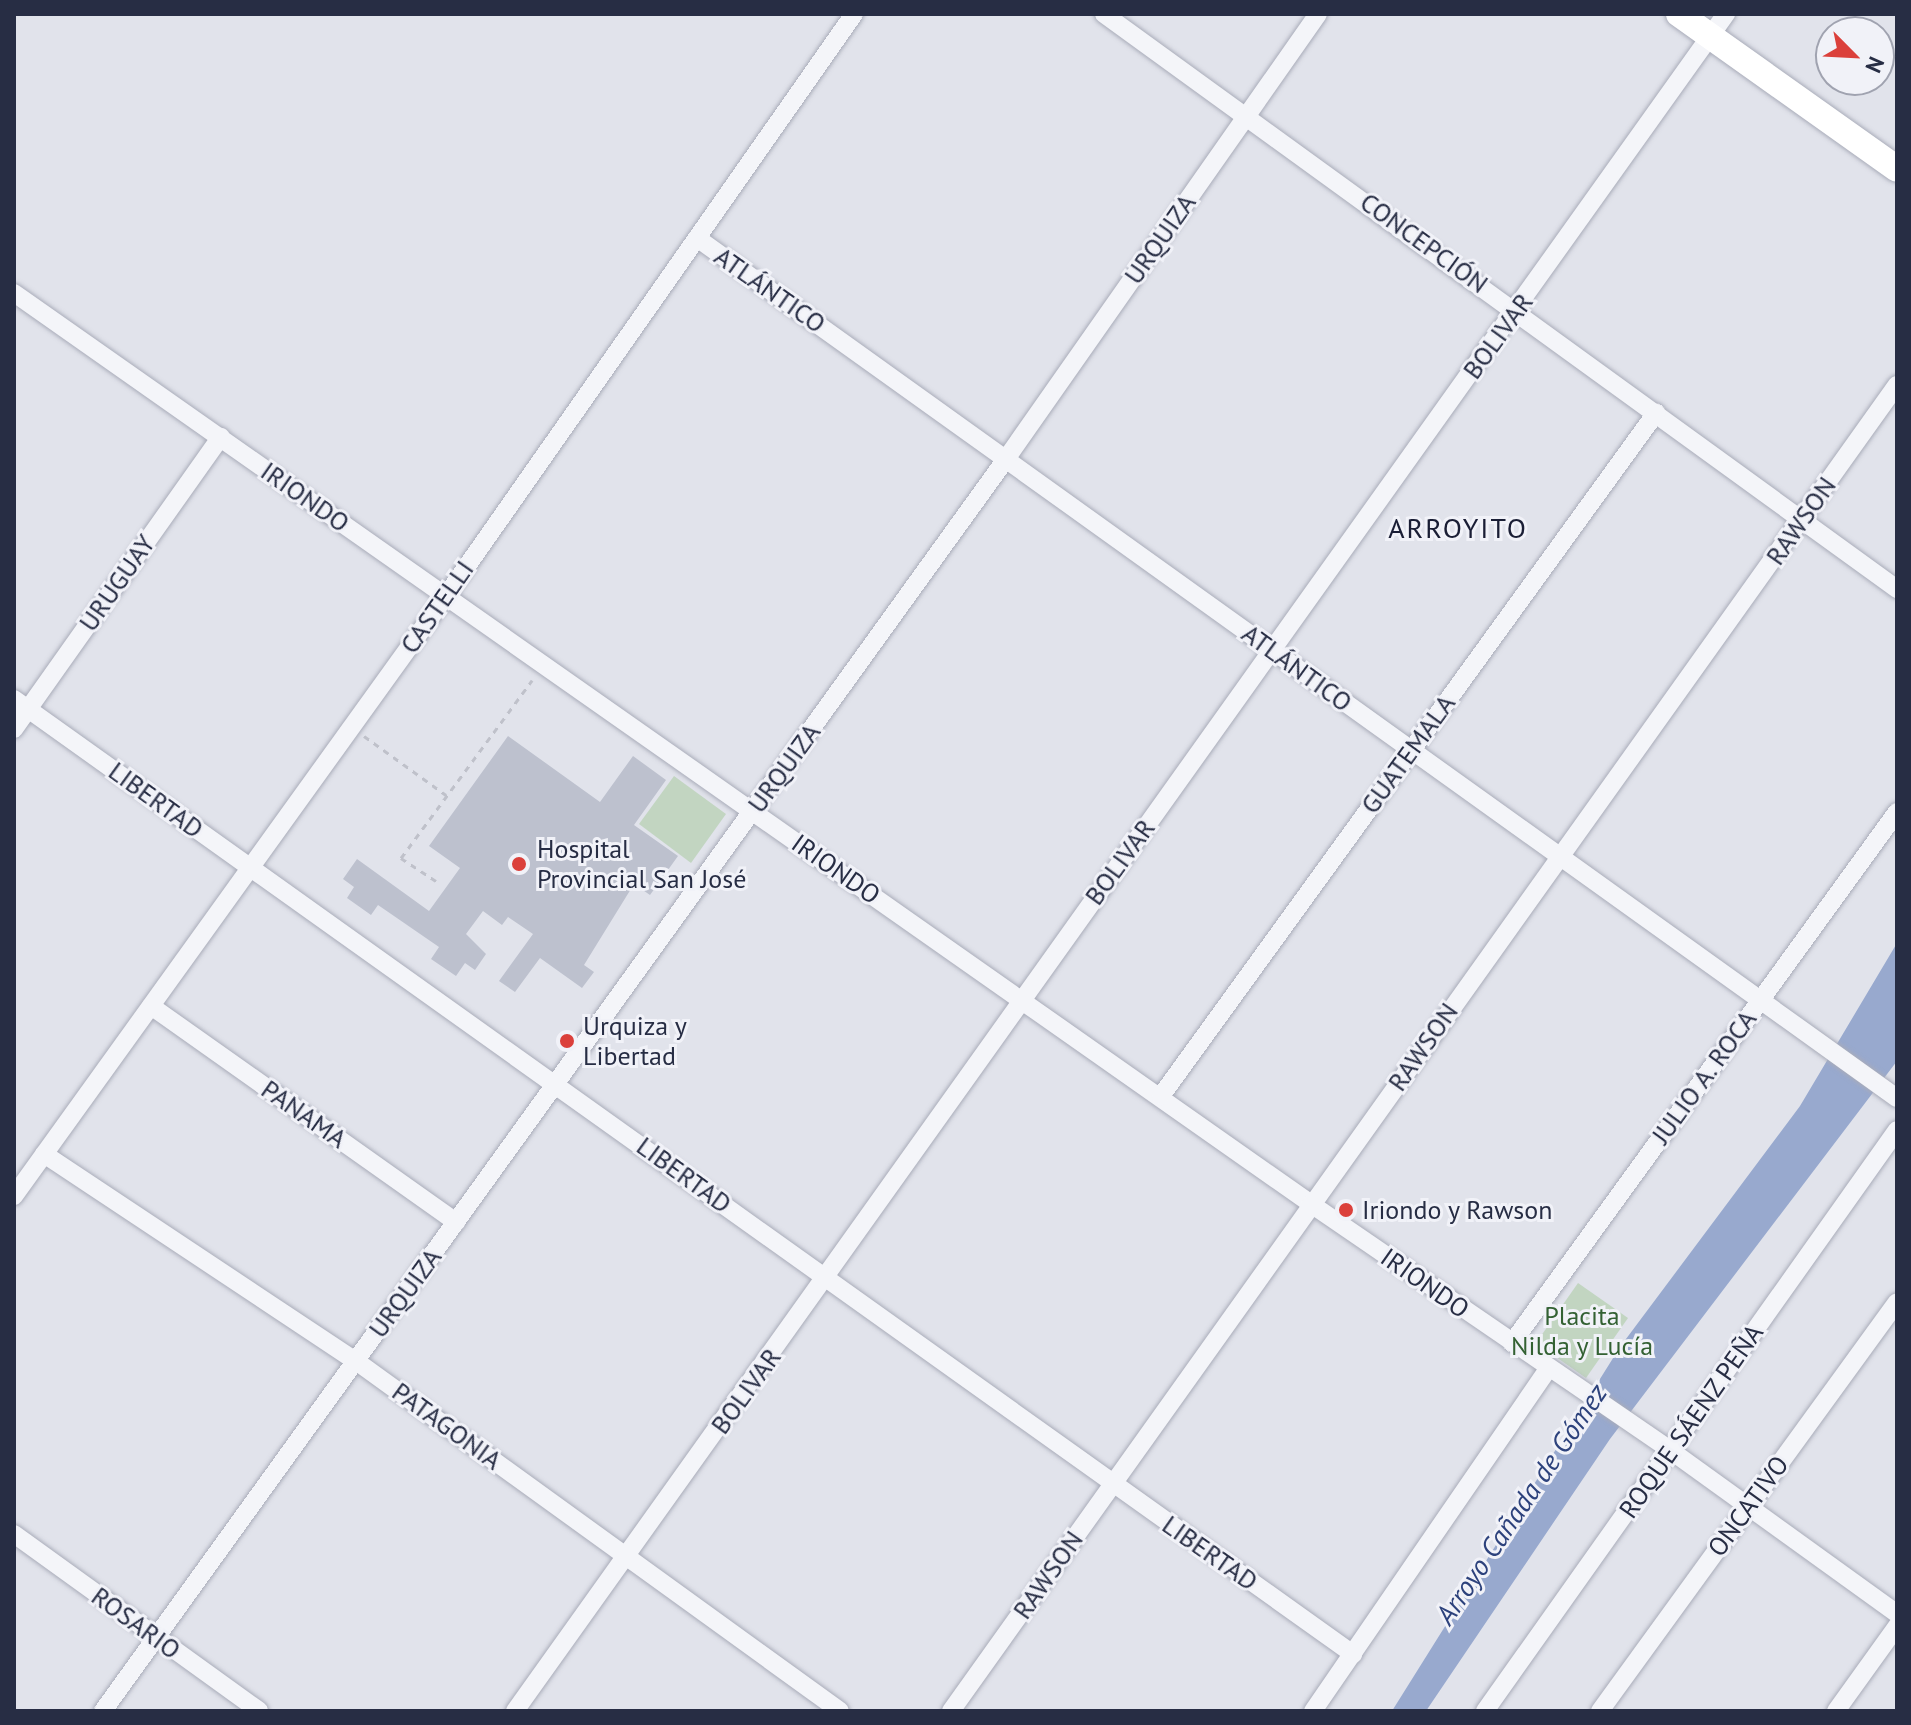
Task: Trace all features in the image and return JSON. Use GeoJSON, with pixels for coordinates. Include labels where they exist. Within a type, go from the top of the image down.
{"type":"FeatureCollection","features":[{"type":"Feature","properties":{"kind":"main road"},"geometry":{"type":"LineString","coordinates":[[1679,14],[1897,169]]}},
{"type":"Feature","properties":{"kind":"street","name":"CASTELLI"},"geometry":{"type":"LineString","coordinates":[[14,1196],[446,596],[854,14]]}},
{"type":"Feature","properties":{"kind":"street","name":"CONCEPCIÓN"},"geometry":{"type":"LineString","coordinates":[[1104,14],[1897,589]]}},
{"type":"Feature","properties":{"kind":"street","name":"URQUIZA"},"geometry":{"type":"LineString","coordinates":[[103,1711],[1006,459],[1318,14]]}},
{"type":"Feature","properties":{"kind":"street","name":"BOLIVAR"},"geometry":{"type":"LineString","coordinates":[[515,1711],[827,1278],[1022,999],[1517,311],[1726,14]]}},
{"type":"Feature","properties":{"kind":"street","name":"ATLÁNTICO"},"geometry":{"type":"LineString","coordinates":[[697,238],[1411,750],[1557,859],[1897,1098]]}},
{"type":"Feature","properties":{"kind":"street","name":"IRIONDO"},"geometry":{"type":"LineString","coordinates":[[14,293],[1311,1204],[1670,1450]]}},
{"type":"Feature","properties":{"kind":"street","name":"RAWSON"},"geometry":{"type":"LineString","coordinates":[[951,1711],[1897,385]]}},
{"type":"Feature","properties":{"kind":"street","name":"GUATEMALA"},"geometry":{"type":"LineString","coordinates":[[1161,1096],[1656,413]]}},
{"type":"Feature","properties":{"kind":"street","name":"URUGUAY"},"geometry":{"type":"LineString","coordinates":[[14,729],[21,704],[221,437]]}},
{"type":"Feature","properties":{"kind":"street","name":"LIBERTAD"},"geometry":{"type":"LineString","coordinates":[[21,704],[1353,1654]]}},
{"type":"Feature","properties":{"kind":"street","name":"JULIO A. ROCA"},"geometry":{"type":"LineString","coordinates":[[1512,1343],[1897,812]]}},
{"type":"Feature","properties":{"kind":"street","name":"PANAMA"},"geometry":{"type":"LineString","coordinates":[[151,1006],[456,1222]]}},
{"type":"Feature","properties":{"kind":"street","name":"ROQUE SÁENZ PEÑA"},"geometry":{"type":"LineString","coordinates":[[1485,1711],[1897,1130]]}},
{"type":"Feature","properties":{"kind":"street","name":"PATAGONIA"},"geometry":{"type":"LineString","coordinates":[[44,1154],[356,1361],[840,1711]]}},
{"type":"Feature","properties":{"kind":"street","name":"ONCATIVO"},"geometry":{"type":"LineString","coordinates":[[1600,1711],[1897,1302]]}},
{"type":"Feature","properties":{"kind":"street"},"geometry":{"type":"LineString","coordinates":[[1313,1711],[1549,1368]]}},
{"type":"Feature","properties":{"kind":"street"},"geometry":{"type":"LineString","coordinates":[[1670,1450],[1897,1614]]}},
{"type":"Feature","properties":{"kind":"street","name":"ROSARIO"},"geometry":{"type":"LineString","coordinates":[[14,1534],[259,1711]]}},
{"type":"Feature","properties":{"kind":"street"},"geometry":{"type":"LineString","coordinates":[[1836,1711],[1897,1626]]}},
{"type":"Feature","properties":{"kind":"path"},"geometry":{"type":"LineString","coordinates":[[436,881],[401,858],[543,664]]}},
{"type":"Feature","properties":{"kind":"path"},"geometry":{"type":"LineString","coordinates":[[352,727],[447,796]]}},
{"type":"Feature","properties":{"kind":"green space"},"geometry":{"type":"Polygon","coordinates":[[[674,776],[726,814],[691,863],[639,824],[674,776]]]}},
{"type":"Feature","properties":{"kind":"green space","name":"Placita Nilda y Lucía"},"geometry":{"type":"Polygon","coordinates":[[[1578,1283],[1628,1318],[1586,1378],[1536,1343],[1578,1283]]]}},
{"type":"Feature","properties":{"kind":"water","name":"Arroyo Cañada de Gómez"},"geometry":{"type":"Polygon","coordinates":[[[1897,943],[1897,1061],[1610,1439],[1426,1711],[1392,1711],[1620,1347],[1800,1106],[1897,943]]]}},
{"type":"Feature","properties":{"kind":"building","name":"Hospital Provincial San José"},"geometry":{"type":"Polygon","coordinates":[[[508,736],[600,802],[633,756],[666,780],[634,825],[678,856],[650,895],[634,884],[584,965],[594,972],[582,988],[540,958],[515,992],[499,981],[533,934],[508,917],[502,925],[483,911],[466,934],[486,954],[475,970],[465,963],[456,976],[431,959],[439,947],[378,905],[371,915],[347,898],[354,887],[343,879],[357,859],[429,911],[460,868],[429,846],[508,736]]]}},
{"type":"Feature","properties":{"kind":"place","name":"Hospital Provincial San José"},"geometry":{"type":"Point","coordinates":[519,864]}},
{"type":"Feature","properties":{"kind":"place","name":"Urquiza y Libertad"},"geometry":{"type":"Point","coordinates":[567,1041]}},
{"type":"Feature","properties":{"kind":"place","name":"Iriondo y Rawson"},"geometry":{"type":"Point","coordinates":[1346,1210]}},
{"type":"Feature","properties":{"kind":"district","name":"ARROYITO"},"geometry":{"type":"Point","coordinates":[1458,528]}}]}
